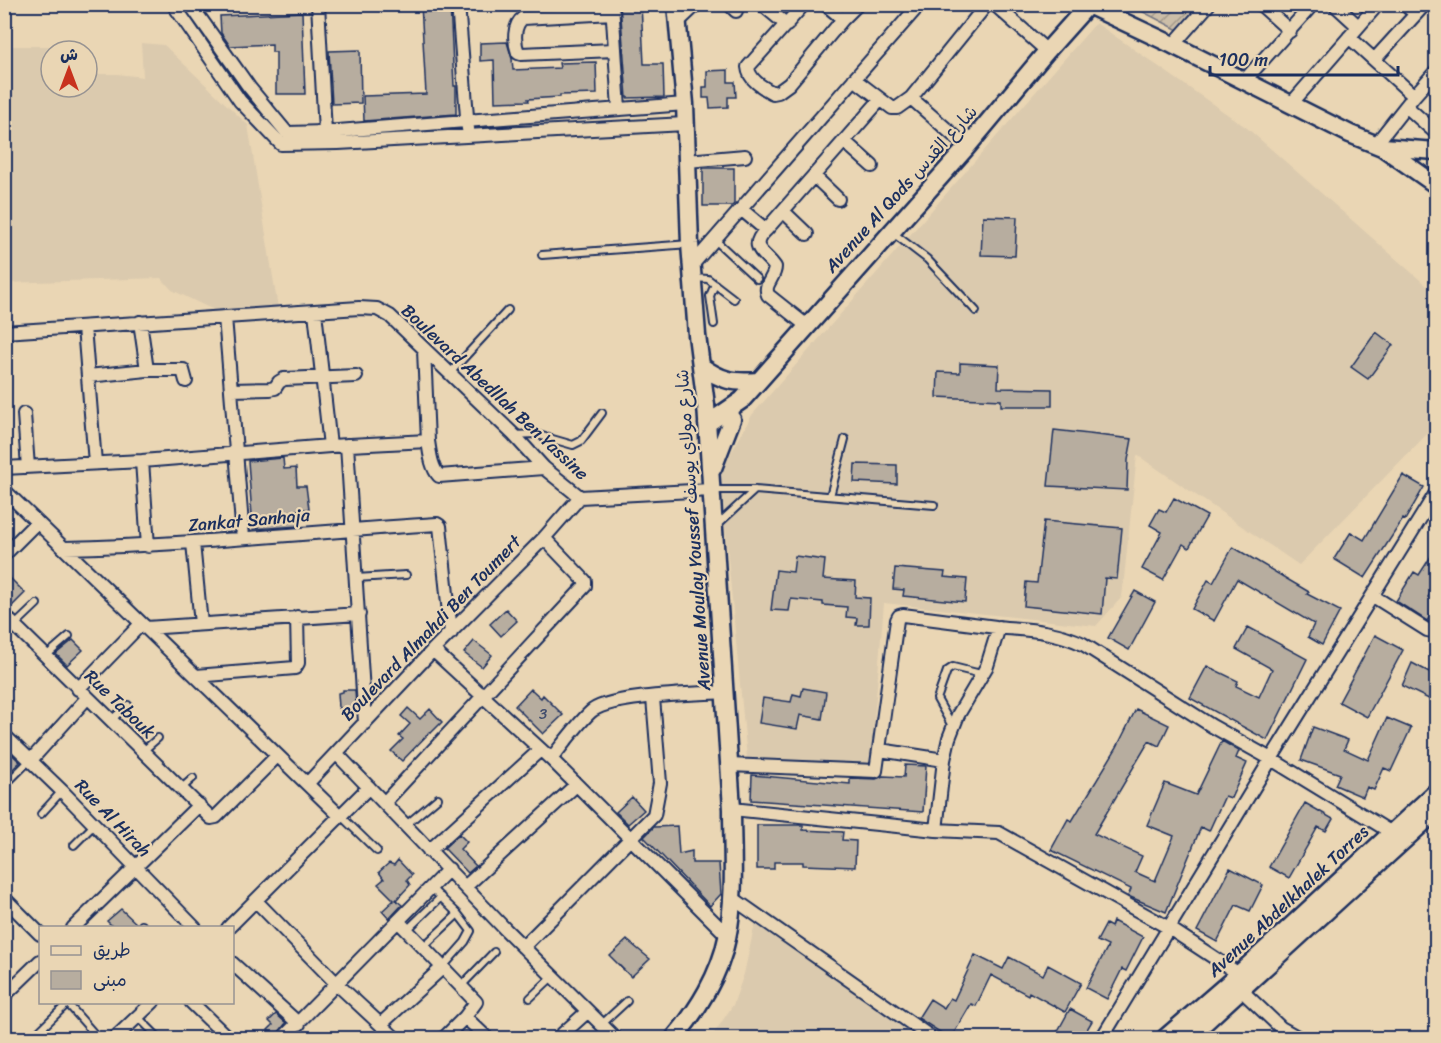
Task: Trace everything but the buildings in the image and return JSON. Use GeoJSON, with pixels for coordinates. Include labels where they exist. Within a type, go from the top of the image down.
{"type":"FeatureCollection","features":[{"type":"Feature","properties":{"kind":"street"},"geometry":{"type":"LineString","coordinates":[[173,4],[240,101],[284,139],[328,144],[685,124]]}},
{"type":"Feature","properties":{"kind":"street"},"geometry":{"type":"LineString","coordinates":[[189,4],[272,118],[284,139]]}},
{"type":"Feature","properties":{"kind":"street"},"geometry":{"type":"LineString","coordinates":[[318,4],[325,132]]}},
{"type":"Feature","properties":{"kind":"street"},"geometry":{"type":"LineString","coordinates":[[458,4],[468,136]]}},
{"type":"Feature","properties":{"kind":"street","name":"Avenue Moulay Youssef شارع مولاي يوسف"},"geometry":{"type":"LineString","coordinates":[[674,1038],[689,1021],[706,992],[722,957],[728,936],[732,809],[709,444],[690,244],[685,104],[676,4]]}},
{"type":"Feature","properties":{"kind":"street"},"geometry":{"type":"LineString","coordinates":[[678,22],[697,4]]}},
{"type":"Feature","properties":{"kind":"street"},"geometry":{"type":"LineString","coordinates":[[804,4],[748,67],[748,73],[757,83],[774,94],[789,84],[858,4]]}},
{"type":"Feature","properties":{"kind":"street"},"geometry":{"type":"LineString","coordinates":[[825,4],[843,19]]}},
{"type":"Feature","properties":{"kind":"street"},"geometry":{"type":"LineString","coordinates":[[854,79],[894,108],[910,98],[987,4]]}},
{"type":"Feature","properties":{"kind":"street"},"geometry":{"type":"LineString","coordinates":[[994,4],[1047,51]]}},
{"type":"Feature","properties":{"kind":"street"},"geometry":{"type":"LineString","coordinates":[[1173,45],[1209,4]]}},
{"type":"Feature","properties":{"kind":"street"},"geometry":{"type":"LineString","coordinates":[[1260,4],[1290,31]]}},
{"type":"Feature","properties":{"kind":"street"},"geometry":{"type":"LineString","coordinates":[[1244,81],[1313,4]]}},
{"type":"Feature","properties":{"kind":"street"},"geometry":{"type":"LineString","coordinates":[[1334,4],[1358,26]]}},
{"type":"Feature","properties":{"kind":"street"},"geometry":{"type":"LineString","coordinates":[[1291,104],[1378,4]]}},
{"type":"Feature","properties":{"kind":"street"},"geometry":{"type":"LineString","coordinates":[[1375,59],[1420,9],[1404,4]]}},
{"type":"Feature","properties":{"kind":"street"},"geometry":{"type":"LineString","coordinates":[[693,271],[741,209],[919,5]]}},
{"type":"Feature","properties":{"kind":"street"},"geometry":{"type":"LineString","coordinates":[[1089,5],[1350,134],[1379,146],[1437,185]]}},
{"type":"Feature","properties":{"kind":"street","name":"Avenue Al Qods شارع القدس"},"geometry":{"type":"LineString","coordinates":[[709,444],[732,418],[742,400],[758,381],[967,147],[1047,51],[1089,5]]}},
{"type":"Feature","properties":{"kind":"street"},"geometry":{"type":"LineString","coordinates":[[764,6],[787,25]]}},
{"type":"Feature","properties":{"kind":"street"},"geometry":{"type":"LineString","coordinates":[[614,50],[518,53],[516,49],[517,23],[523,18],[551,10],[613,9],[619,109]]}},
{"type":"Feature","properties":{"kind":"street"},"geometry":{"type":"LineString","coordinates":[[1349,37],[1414,96]]}},
{"type":"Feature","properties":{"kind":"street"},"geometry":{"type":"LineString","coordinates":[[1379,146],[1406,106],[1437,71]]}},
{"type":"Feature","properties":{"kind":"street"},"geometry":{"type":"LineString","coordinates":[[910,98],[967,147]]}},
{"type":"Feature","properties":{"kind":"street"},"geometry":{"type":"LineString","coordinates":[[807,326],[768,295],[766,290],[775,272],[775,267],[759,250],[757,244],[759,237],[880,100]]}},
{"type":"Feature","properties":{"kind":"street"},"geometry":{"type":"LineString","coordinates":[[284,139],[325,132],[685,104]]}},
{"type":"Feature","properties":{"kind":"street"},"geometry":{"type":"LineString","coordinates":[[1406,106],[1437,133]]}},
{"type":"Feature","properties":{"kind":"street"},"geometry":{"type":"LineString","coordinates":[[844,141],[872,166]]}},
{"type":"Feature","properties":{"kind":"street"},"geometry":{"type":"LineString","coordinates":[[1379,146],[1437,151]]}},
{"type":"Feature","properties":{"kind":"street"},"geometry":{"type":"LineString","coordinates":[[687,161],[745,156]]}},
{"type":"Feature","properties":{"kind":"street"},"geometry":{"type":"LineString","coordinates":[[814,176],[838,199]]}},
{"type":"Feature","properties":{"kind":"street"},"geometry":{"type":"LineString","coordinates":[[741,209],[766,230]]}},
{"type":"Feature","properties":{"kind":"street"},"geometry":{"type":"LineString","coordinates":[[783,211],[807,234]]}},
{"type":"Feature","properties":{"kind":"street","name":"Boulevard Abedllah Ben Yassine"},"geometry":{"type":"LineString","coordinates":[[4,332],[359,308],[377,309],[390,316],[514,435],[544,468],[580,497],[711,482]]}},
{"type":"Feature","properties":{"kind":"street"},"geometry":{"type":"LineString","coordinates":[[315,312],[330,446]]}},
{"type":"Feature","properties":{"kind":"street"},"geometry":{"type":"LineString","coordinates":[[225,317],[243,537]]}},
{"type":"Feature","properties":{"kind":"street"},"geometry":{"type":"LineString","coordinates":[[140,322],[147,370]]}},
{"type":"Feature","properties":{"kind":"street"},"geometry":{"type":"LineString","coordinates":[[84,327],[94,463]]}},
{"type":"Feature","properties":{"kind":"street"},"geometry":{"type":"LineString","coordinates":[[424,350],[428,441],[436,474],[439,476],[544,468]]}},
{"type":"Feature","properties":{"kind":"street"},"geometry":{"type":"LineString","coordinates":[[701,366],[723,380],[758,381]]}},
{"type":"Feature","properties":{"kind":"street"},"geometry":{"type":"LineString","coordinates":[[88,376],[147,370],[183,370],[186,381]]}},
{"type":"Feature","properties":{"kind":"street"},"geometry":{"type":"LineString","coordinates":[[231,390],[275,388],[284,378],[356,376]]}},
{"type":"Feature","properties":{"kind":"street","name":"Avenue Al Qods شارع القدس"},"geometry":{"type":"LineString","coordinates":[[707,424],[742,400]]}},
{"type":"Feature","properties":{"kind":"street"},"geometry":{"type":"LineString","coordinates":[[24,414],[28,467]]}},
{"type":"Feature","properties":{"kind":"street"},"geometry":{"type":"LineString","coordinates":[[711,482],[732,418]]}},
{"type":"Feature","properties":{"kind":"street"},"geometry":{"type":"LineString","coordinates":[[4,468],[428,441]]}},
{"type":"Feature","properties":{"kind":"street"},"geometry":{"type":"LineString","coordinates":[[347,445],[365,723]]}},
{"type":"Feature","properties":{"kind":"street"},"geometry":{"type":"LineString","coordinates":[[142,461],[148,546]]}},
{"type":"Feature","properties":{"kind":"street"},"geometry":{"type":"LineString","coordinates":[[4,490],[339,814]]}},
{"type":"Feature","properties":{"kind":"street"},"geometry":{"type":"LineString","coordinates":[[1102,1038],[1271,759],[1437,493]]}},
{"type":"Feature","properties":{"kind":"street","name":"Boulevard Almahdi Ben Toumert"},"geometry":{"type":"LineString","coordinates":[[307,784],[544,538],[580,497]]}},
{"type":"Feature","properties":{"kind":"street"},"geometry":{"type":"LineString","coordinates":[[4,555],[37,522]]}},
{"type":"Feature","properties":{"kind":"street","name":"Zankat Sanhaja"},"geometry":{"type":"LineString","coordinates":[[64,548],[148,546],[437,524],[440,526],[451,633]]}},
{"type":"Feature","properties":{"kind":"street"},"geometry":{"type":"LineString","coordinates":[[384,803],[586,585],[585,581],[544,538]]}},
{"type":"Feature","properties":{"kind":"street"},"geometry":{"type":"LineString","coordinates":[[193,543],[201,624]]}},
{"type":"Feature","properties":{"kind":"street"},"geometry":{"type":"LineString","coordinates":[[1372,596],[1426,630],[1432,631],[1437,624]]}},
{"type":"Feature","properties":{"kind":"street"},"geometry":{"type":"LineString","coordinates":[[31,760],[83,693],[143,626],[358,614]]}},
{"type":"Feature","properties":{"kind":"street","name":"Rue Tabouk"},"geometry":{"type":"LineString","coordinates":[[4,615],[211,818],[216,818],[277,756]]}},
{"type":"Feature","properties":{"kind":"street"},"geometry":{"type":"LineString","coordinates":[[729,765],[873,772],[877,769],[897,617],[903,615],[1031,629],[1067,636],[1212,726],[1392,833]]}},
{"type":"Feature","properties":{"kind":"street"},"geometry":{"type":"LineString","coordinates":[[196,676],[297,667],[297,617]]}},
{"type":"Feature","properties":{"kind":"street"},"geometry":{"type":"LineString","coordinates":[[936,830],[944,760],[953,727],[987,666],[999,627]]}},
{"type":"Feature","properties":{"kind":"street"},"geometry":{"type":"LineString","coordinates":[[434,650],[550,759],[728,936]]}},
{"type":"Feature","properties":{"kind":"street"},"geometry":{"type":"LineString","coordinates":[[550,759],[591,711],[605,705],[625,700],[725,692]]}},
{"type":"Feature","properties":{"kind":"street"},"geometry":{"type":"LineString","coordinates":[[523,947],[654,815],[660,783],[653,698]]}},
{"type":"Feature","properties":{"kind":"street","name":"Rue Al Hirah"},"geometry":{"type":"LineString","coordinates":[[6,739],[31,760],[194,926]]}},
{"type":"Feature","properties":{"kind":"street"},"geometry":{"type":"LineString","coordinates":[[429,851],[540,750]]}},
{"type":"Feature","properties":{"kind":"street"},"geometry":{"type":"LineString","coordinates":[[880,750],[944,760]]}},
{"type":"Feature","properties":{"kind":"street"},"geometry":{"type":"LineString","coordinates":[[336,753],[552,977],[615,1038]]}},
{"type":"Feature","properties":{"kind":"street"},"geometry":{"type":"LineString","coordinates":[[465,887],[576,785]]}},
{"type":"Feature","properties":{"kind":"street"},"geometry":{"type":"LineString","coordinates":[[229,926],[339,814],[369,787]]}},
{"type":"Feature","properties":{"kind":"street","name":"Avenue Abdelkhalek Torres"},"geometry":{"type":"LineString","coordinates":[[1188,1038],[1240,982],[1437,792]]}},
{"type":"Feature","properties":{"kind":"street"},"geometry":{"type":"LineString","coordinates":[[74,926],[199,805]]}},
{"type":"Feature","properties":{"kind":"street"},"geometry":{"type":"LineString","coordinates":[[732,809],[936,830],[999,833],[1169,928],[1240,982],[1281,1028],[1299,1038]]}},
{"type":"Feature","properties":{"kind":"street","name":"Avenue Abdelkhalek Torres"},"geometry":{"type":"LineString","coordinates":[[1165,1038],[1240,982],[1437,812]]}},
{"type":"Feature","properties":{"kind":"street"},"geometry":{"type":"LineString","coordinates":[[234,965],[294,1033],[337,984],[402,926],[430,888],[449,869]]}},
{"type":"Feature","properties":{"kind":"street"},"geometry":{"type":"LineString","coordinates":[[731,897],[932,1038]]}},
{"type":"Feature","properties":{"kind":"street"},"geometry":{"type":"LineString","coordinates":[[4,898],[39,933]]}},
{"type":"Feature","properties":{"kind":"street"},"geometry":{"type":"LineString","coordinates":[[256,901],[337,984],[395,1038]]}},
{"type":"Feature","properties":{"kind":"street"},"geometry":{"type":"LineString","coordinates":[[402,926],[461,986],[476,1005],[444,1038]]}},
{"type":"Feature","properties":{"kind":"street"},"geometry":{"type":"LineString","coordinates":[[4,996],[39,961]]}},
{"type":"Feature","properties":{"kind":"street"},"geometry":{"type":"LineString","coordinates":[[381,1024],[443,967]]}},
{"type":"Feature","properties":{"kind":"street"},"geometry":{"type":"LineString","coordinates":[[115,1038],[151,1004]]}},
{"type":"Feature","properties":{"kind":"street"},"geometry":{"type":"LineString","coordinates":[[193,1004],[228,1038]]}},
{"type":"Feature","properties":{"kind":"street"},"geometry":{"type":"LineString","coordinates":[[558,1038],[587,1012]]}},
{"type":"Feature","properties":{"kind":"street"},"geometry":{"type":"LineString","coordinates":[[465,1017],[487,1038]]}},
{"type":"Feature","properties":{"kind":"lane"},"geometry":{"type":"LineString","coordinates":[[891,231],[927,259],[976,311]]}},
{"type":"Feature","properties":{"kind":"lane"},"geometry":{"type":"LineString","coordinates":[[715,240],[757,279]]}},
{"type":"Feature","properties":{"kind":"lane"},"geometry":{"type":"LineString","coordinates":[[542,255],[690,244]]}},
{"type":"Feature","properties":{"kind":"lane"},"geometry":{"type":"LineString","coordinates":[[693,271],[708,279],[734,299]]}},
{"type":"Feature","properties":{"kind":"lane"},"geometry":{"type":"LineString","coordinates":[[714,324],[710,296],[715,284]]}},
{"type":"Feature","properties":{"kind":"lane"},"geometry":{"type":"LineString","coordinates":[[450,373],[508,310]]}},
{"type":"Feature","properties":{"kind":"lane"},"geometry":{"type":"LineString","coordinates":[[514,435],[535,434],[573,445],[581,441],[602,413]]}},
{"type":"Feature","properties":{"kind":"lane"},"geometry":{"type":"LineString","coordinates":[[830,496],[845,439]]}},
{"type":"Feature","properties":{"kind":"lane"},"geometry":{"type":"LineString","coordinates":[[711,482],[755,490],[934,505]]}},
{"type":"Feature","properties":{"kind":"lane"},"geometry":{"type":"LineString","coordinates":[[714,527],[755,490]]}},
{"type":"Feature","properties":{"kind":"lane"},"geometry":{"type":"LineString","coordinates":[[356,578],[406,575]]}},
{"type":"Feature","properties":{"kind":"lane"},"geometry":{"type":"LineString","coordinates":[[15,625],[37,603]]}},
{"type":"Feature","properties":{"kind":"lane"},"geometry":{"type":"LineString","coordinates":[[45,657],[69,636]]}},
{"type":"Feature","properties":{"kind":"lane"},"geometry":{"type":"LineString","coordinates":[[953,727],[937,699],[947,671],[952,667],[982,675]]}},
{"type":"Feature","properties":{"kind":"lane"},"geometry":{"type":"LineString","coordinates":[[111,720],[128,705]]}},
{"type":"Feature","properties":{"kind":"lane"},"geometry":{"type":"LineString","coordinates":[[143,751],[158,738]]}},
{"type":"Feature","properties":{"kind":"lane"},"geometry":{"type":"LineString","coordinates":[[8,783],[31,760]]}},
{"type":"Feature","properties":{"kind":"lane"},"geometry":{"type":"LineString","coordinates":[[182,788],[193,778]]}},
{"type":"Feature","properties":{"kind":"lane"},"geometry":{"type":"LineString","coordinates":[[42,814],[62,791]]}},
{"type":"Feature","properties":{"kind":"lane"},"geometry":{"type":"LineString","coordinates":[[405,826],[438,798]]}},
{"type":"Feature","properties":{"kind":"lane"},"geometry":{"type":"LineString","coordinates":[[339,814],[377,851]]}},
{"type":"Feature","properties":{"kind":"lane"},"geometry":{"type":"LineString","coordinates":[[74,844],[95,824]]}},
{"type":"Feature","properties":{"kind":"lane"},"geometry":{"type":"LineString","coordinates":[[430,888],[458,914],[472,932],[443,967]]}},
{"type":"Feature","properties":{"kind":"lane"},"geometry":{"type":"LineString","coordinates":[[402,926],[441,897]]}},
{"type":"Feature","properties":{"kind":"lane"},"geometry":{"type":"LineString","coordinates":[[423,947],[458,914]]}},
{"type":"Feature","properties":{"kind":"lane"},"geometry":{"type":"LineString","coordinates":[[461,986],[494,952]]}},
{"type":"Feature","properties":{"kind":"lane"},"geometry":{"type":"LineString","coordinates":[[530,998],[552,977]]}},
{"type":"Feature","properties":{"kind":"lane"},"geometry":{"type":"LineString","coordinates":[[601,1026],[627,1001]]}},
{"type":"Feature","properties":{"kind":"lane"},"geometry":{"type":"LineString","coordinates":[[32,1038],[67,1004]]}},
{"type":"Feature","properties":{"kind":"lane"},"geometry":{"type":"LineString","coordinates":[[69,1004],[98,1038]]}},
{"type":"Feature","properties":{"kind":"lane"},"geometry":{"type":"LineString","coordinates":[[138,1017],[159,1038]]}},
{"type":"Feature","properties":{"kind":"shaded area"},"geometry":{"type":"Polygon","coordinates":[[[1130,5],[1202,5],[1180,31],[1130,5]]]}},
{"type":"Feature","properties":{"kind":"shaded area"},"geometry":{"type":"Polygon","coordinates":[[[1096,23],[1247,128],[1436,294],[1436,437],[1429,432],[1299,565],[1137,455],[1122,597],[1096,626],[884,603],[870,768],[747,758],[720,473],[752,415],[1096,23]]]}},
{"type":"Feature","properties":{"kind":"shaded area"},"geometry":{"type":"Polygon","coordinates":[[[141,43],[164,45],[248,125],[278,308],[222,314],[172,290],[161,278],[5,283],[4,46],[39,46],[39,99],[99,99],[99,74],[143,77],[141,43]]]}},
{"type":"Feature","properties":{"kind":"shaded area"},"geometry":{"type":"Polygon","coordinates":[[[756,919],[921,1038],[711,1038],[733,1005],[744,974],[756,919]]]}}]}
